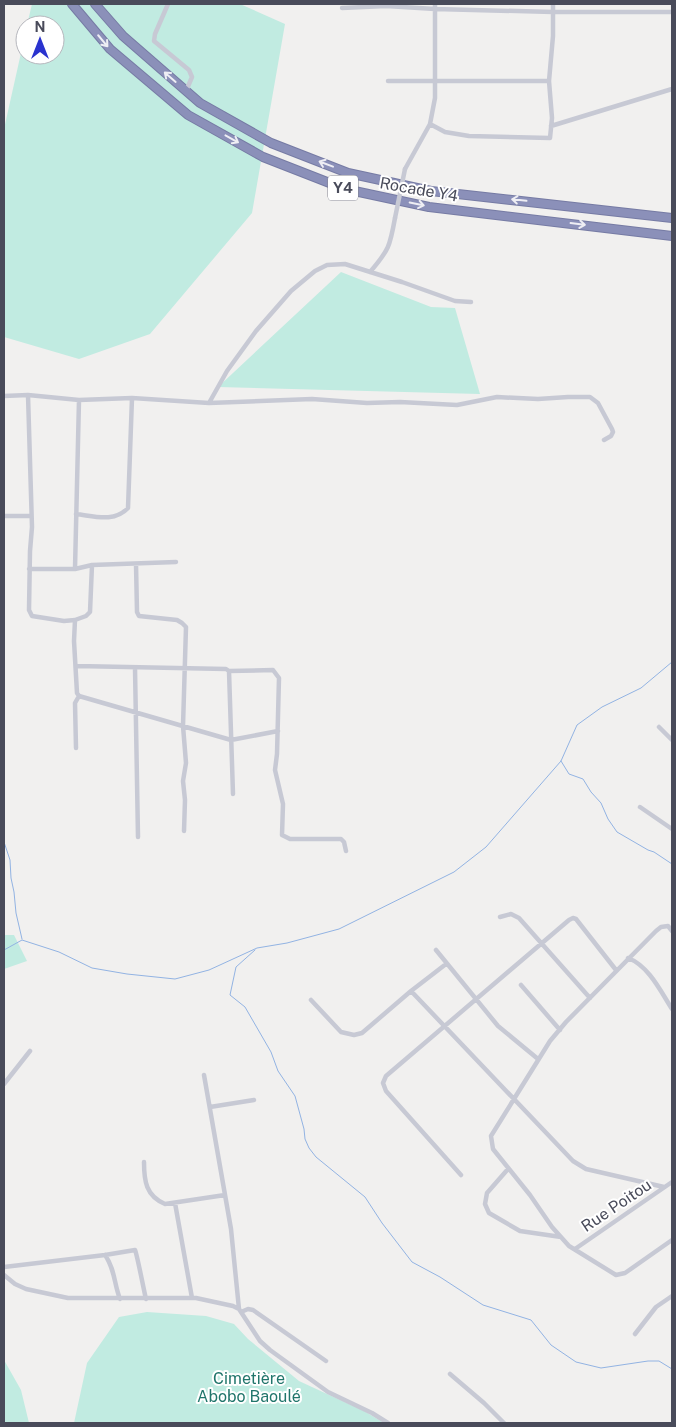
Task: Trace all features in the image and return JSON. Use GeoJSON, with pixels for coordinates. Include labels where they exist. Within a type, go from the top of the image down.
{"type":"FeatureCollection","features":[{"type":"Feature","properties":{"kind":"highway","name":"Rocade Y4"},"geometry":{"type":"LineString","coordinates":[[72,4],[110,49],[188,114],[263,157],[346,189],[429,207],[672,236]]}},
{"type":"Feature","properties":{"kind":"highway","name":"Rocade Y4"},"geometry":{"type":"LineString","coordinates":[[95,4],[123,36],[200,103],[271,143],[348,173],[431,191],[672,218]]}},
{"type":"Feature","properties":{"kind":"street"},"geometry":{"type":"LineString","coordinates":[[168,4],[155,34],[154,41],[189,70],[192,77],[186,91]]}},
{"type":"Feature","properties":{"kind":"street"},"geometry":{"type":"LineString","coordinates":[[430,124],[445,132],[469,136],[550,138],[552,118],[548,81],[553,36],[553,4]]}},
{"type":"Feature","properties":{"kind":"street"},"geometry":{"type":"LineString","coordinates":[[370,272],[385,254],[391,241],[405,170],[430,124],[435,98],[435,6]]}},
{"type":"Feature","properties":{"kind":"street"},"geometry":{"type":"LineString","coordinates":[[342,8],[435,6],[553,12],[672,12]]}},
{"type":"Feature","properties":{"kind":"street"},"geometry":{"type":"LineString","coordinates":[[388,80],[548,81]]}},
{"type":"Feature","properties":{"kind":"street"},"geometry":{"type":"LineString","coordinates":[[551,126],[672,89]]}},
{"type":"Feature","properties":{"kind":"street"},"geometry":{"type":"LineString","coordinates":[[209,403],[227,371],[256,332],[291,291],[315,271],[327,265],[345,264],[454,301],[471,302]]}},
{"type":"Feature","properties":{"kind":"street"},"geometry":{"type":"LineString","coordinates":[[4,396],[28,395],[79,400],[132,398],[209,403],[312,399],[367,403],[400,402],[456,405],[497,397],[538,399],[590,398],[598,403],[613,432],[611,436],[604,440]]}},
{"type":"Feature","properties":{"kind":"street"},"geometry":{"type":"LineString","coordinates":[[28,395],[32,527],[29,569],[30,614],[32,616],[64,621],[86,616],[90,612],[92,565]]}},
{"type":"Feature","properties":{"kind":"street"},"geometry":{"type":"LineString","coordinates":[[76,514],[110,518],[117,516],[128,508],[132,398]]}},
{"type":"Feature","properties":{"kind":"street"},"geometry":{"type":"LineString","coordinates":[[75,569],[79,400]]}},
{"type":"Feature","properties":{"kind":"street"},"geometry":{"type":"LineString","coordinates":[[4,516],[31,516]]}},
{"type":"Feature","properties":{"kind":"street"},"geometry":{"type":"LineString","coordinates":[[29,569],[75,569],[92,565],[176,562]]}},
{"type":"Feature","properties":{"kind":"street"},"geometry":{"type":"LineString","coordinates":[[136,564],[137,612],[139,616],[177,620],[186,628],[183,726],[186,763],[183,781],[185,800],[184,831]]}},
{"type":"Feature","properties":{"kind":"street"},"geometry":{"type":"LineString","coordinates":[[75,620],[74,641],[77,693],[79,696],[75,704],[76,748]]}},
{"type":"Feature","properties":{"kind":"street"},"geometry":{"type":"LineString","coordinates":[[76,666],[273,670],[277,674],[280,683],[275,770],[283,804],[282,835],[290,839],[341,839],[344,842],[346,851]]}},
{"type":"Feature","properties":{"kind":"street"},"geometry":{"type":"LineString","coordinates":[[135,668],[138,836]]}},
{"type":"Feature","properties":{"kind":"street"},"geometry":{"type":"LineString","coordinates":[[228,670],[233,794]]}},
{"type":"Feature","properties":{"kind":"street"},"geometry":{"type":"LineString","coordinates":[[79,696],[231,740],[278,731]]}},
{"type":"Feature","properties":{"kind":"street"},"geometry":{"type":"LineString","coordinates":[[659,727],[672,740]]}},
{"type":"Feature","properties":{"kind":"street"},"geometry":{"type":"LineString","coordinates":[[640,807],[672,829]]}},
{"type":"Feature","properties":{"kind":"street"},"geometry":{"type":"LineString","coordinates":[[500,917],[511,914],[519,918],[590,998]]}},
{"type":"Feature","properties":{"kind":"street"},"geometry":{"type":"LineString","coordinates":[[461,1175],[386,1091],[383,1083],[386,1076],[573,918],[616,970]]}},
{"type":"Feature","properties":{"kind":"street"},"geometry":{"type":"LineString","coordinates":[[672,931],[668,926],[661,927],[616,970],[560,1030],[538,1059],[514,1100],[495,1126],[491,1136],[493,1149],[561,1237],[575,1249],[616,1275],[625,1273],[672,1240]]}},
{"type":"Feature","properties":{"kind":"street"},"geometry":{"type":"LineString","coordinates":[[436,950],[498,1026],[538,1059]]}},
{"type":"Feature","properties":{"kind":"street"},"geometry":{"type":"LineString","coordinates":[[628,958],[634,961],[655,982],[672,1009]]}},
{"type":"Feature","properties":{"kind":"street"},"geometry":{"type":"LineString","coordinates":[[310,1000],[341,1032],[354,1035],[362,1033],[446,964]]}},
{"type":"Feature","properties":{"kind":"street"},"geometry":{"type":"LineString","coordinates":[[521,985],[560,1030]]}},
{"type":"Feature","properties":{"kind":"street"},"geometry":{"type":"LineString","coordinates":[[411,991],[573,1161],[586,1169],[664,1187]]}},
{"type":"Feature","properties":{"kind":"street"},"geometry":{"type":"LineString","coordinates":[[4,1084],[30,1051]]}},
{"type":"Feature","properties":{"kind":"street"},"geometry":{"type":"LineString","coordinates":[[204,1075],[231,1229],[240,1310],[260,1341],[270,1350],[328,1392],[372,1413],[388,1423]]}},
{"type":"Feature","properties":{"kind":"street"},"geometry":{"type":"LineString","coordinates":[[210,1107],[254,1100]]}},
{"type":"Feature","properties":{"kind":"street"},"geometry":{"type":"LineString","coordinates":[[144,1162],[145,1186],[158,1201],[165,1204],[225,1195]]}},
{"type":"Feature","properties":{"kind":"street"},"geometry":{"type":"LineString","coordinates":[[508,1169],[487,1193],[485,1204],[489,1213],[520,1231],[561,1237]]}},
{"type":"Feature","properties":{"kind":"street","name":"Rue Poitou"},"geometry":{"type":"LineString","coordinates":[[575,1249],[672,1182]]}},
{"type":"Feature","properties":{"kind":"street"},"geometry":{"type":"LineString","coordinates":[[175,1203],[192,1298]]}},
{"type":"Feature","properties":{"kind":"street"},"geometry":{"type":"LineString","coordinates":[[4,1267],[105,1256],[135,1250],[146,1299]]}},
{"type":"Feature","properties":{"kind":"street"},"geometry":{"type":"LineString","coordinates":[[105,1256],[112,1266],[116,1289],[120,1299]]}},
{"type":"Feature","properties":{"kind":"street"},"geometry":{"type":"LineString","coordinates":[[4,1275],[15,1284],[26,1289],[77,1299],[192,1298],[233,1306],[240,1310],[253,1310],[326,1361]]}},
{"type":"Feature","properties":{"kind":"street"},"geometry":{"type":"LineString","coordinates":[[635,1334],[656,1307],[672,1296]]}},
{"type":"Feature","properties":{"kind":"street"},"geometry":{"type":"LineString","coordinates":[[450,1374],[504,1423]]}},
{"type":"Feature","properties":{"kind":"green space"},"geometry":{"type":"Polygon","coordinates":[[[32,4],[240,4],[285,24],[252,213],[150,334],[79,359],[4,337],[4,129],[18,65],[65,65],[65,15],[29,15],[32,4]]]}},
{"type":"Feature","properties":{"kind":"green space"},"geometry":{"type":"Polygon","coordinates":[[[341,272],[431,307],[455,308],[480,394],[218,387],[341,272]]]}},
{"type":"Feature","properties":{"kind":"green space"},"geometry":{"type":"Polygon","coordinates":[[[4,935],[14,935],[27,961],[4,969],[4,935]]]}},
{"type":"Feature","properties":{"kind":"green space","name":"Cimetière Abobo Baoulé"},"geometry":{"type":"Polygon","coordinates":[[[147,1312],[206,1316],[234,1324],[248,1339],[299,1381],[364,1411],[384,1423],[74,1423],[87,1363],[119,1317],[147,1312]]]}},
{"type":"Feature","properties":{"kind":"green space"},"geometry":{"type":"Polygon","coordinates":[[[4,1360],[21,1390],[29,1423],[4,1423],[4,1360]]]}},
{"type":"Feature","properties":{"kind":"waterway"},"geometry":{"type":"LineString","coordinates":[[4,950],[22,940],[59,952],[92,968],[175,979],[209,970],[257,948],[287,943],[339,929],[454,872],[486,847],[561,761],[577,725],[602,707],[641,688],[672,662]]}},
{"type":"Feature","properties":{"kind":"waterway"},"geometry":{"type":"LineString","coordinates":[[561,761],[569,774],[583,779],[601,803],[608,819],[617,832],[672,864]]}},
{"type":"Feature","properties":{"kind":"waterway"},"geometry":{"type":"LineString","coordinates":[[4,842],[10,860],[16,913],[22,939]]}},
{"type":"Feature","properties":{"kind":"waterway"},"geometry":{"type":"LineString","coordinates":[[255,950],[236,967],[230,995],[245,1007],[271,1052],[278,1071],[295,1096],[305,1139],[309,1148],[316,1157],[365,1197],[412,1262],[440,1277],[483,1305],[531,1320],[551,1345],[576,1362],[601,1368],[659,1361],[672,1369]]}}]}
